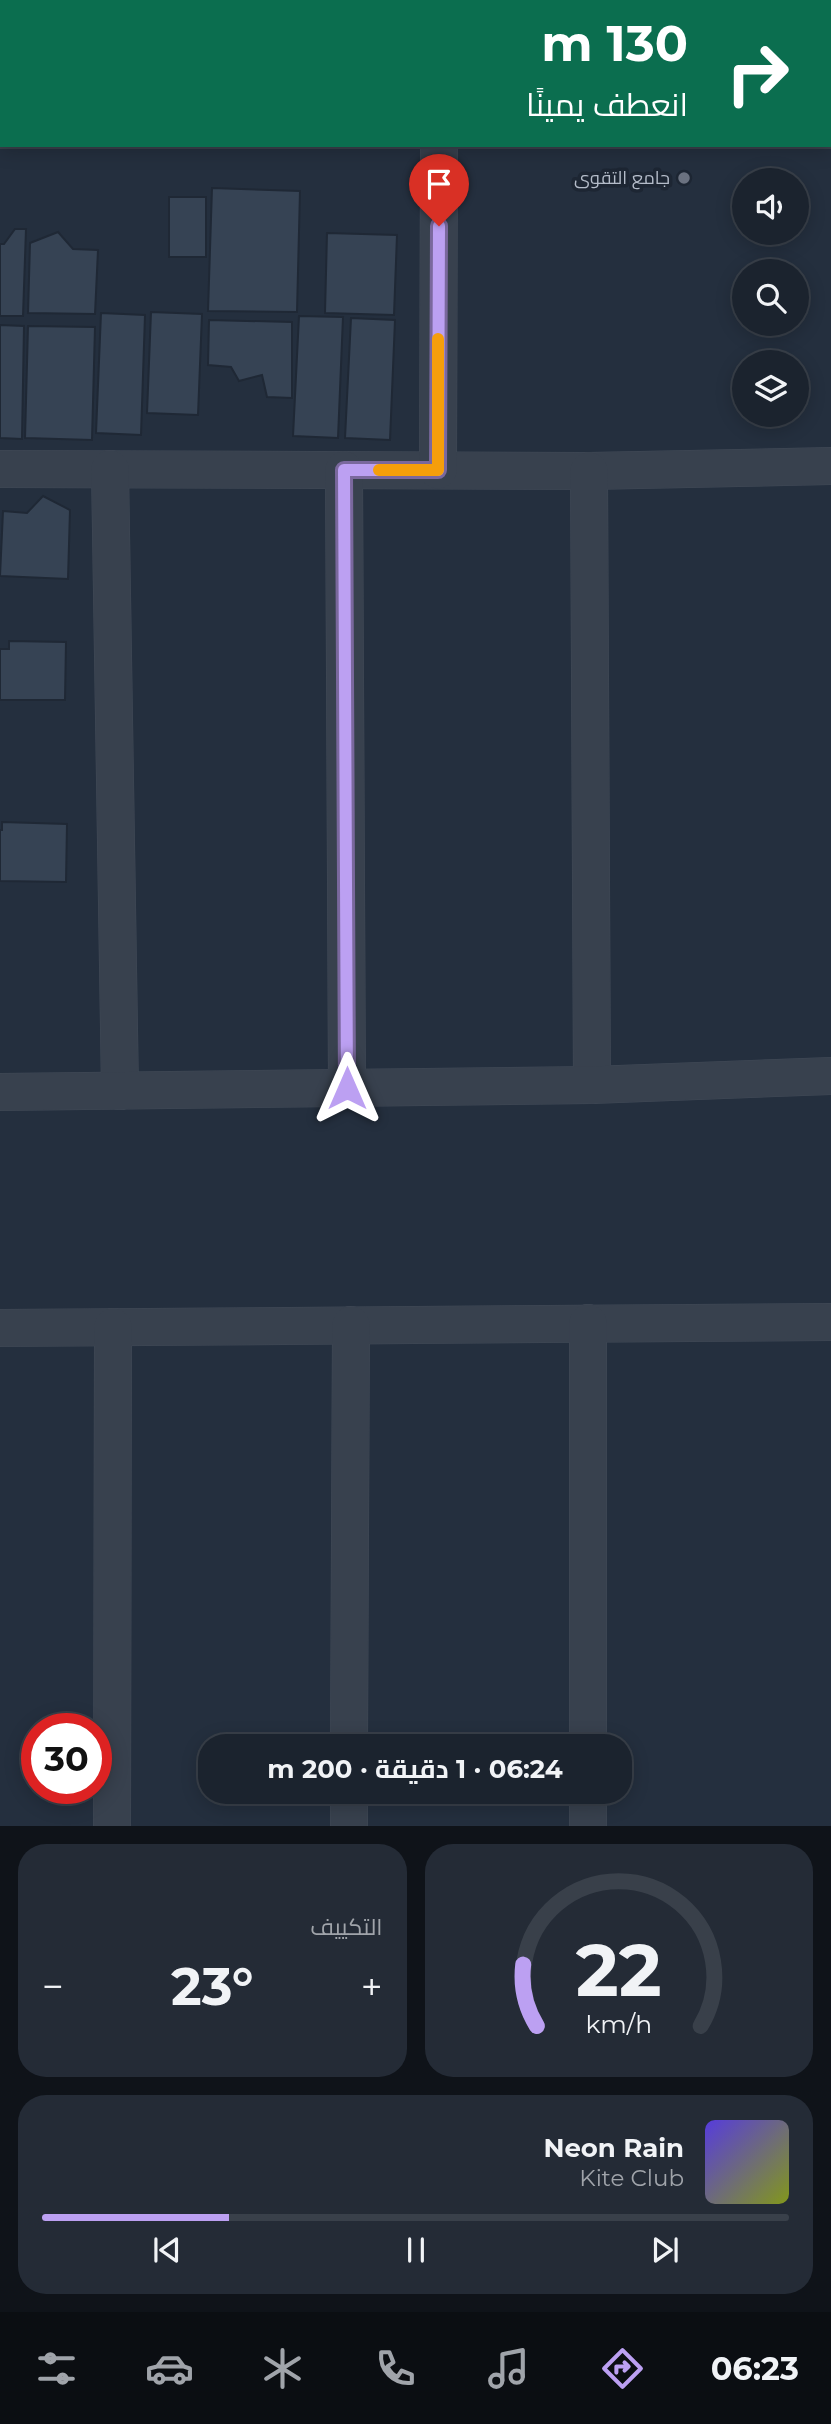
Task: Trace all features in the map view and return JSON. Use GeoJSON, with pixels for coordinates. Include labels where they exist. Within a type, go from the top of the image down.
{"type":"FeatureCollection","features":[{"type":"Feature","properties":{"kind":"street"},"geometry":{"type":"LineString","coordinates":[[438,470],[439,147]]}},
{"type":"Feature","properties":{"kind":"street"},"geometry":{"type":"LineString","coordinates":[[0,469],[589,471],[831,466]]}},
{"type":"Feature","properties":{"kind":"street"},"geometry":{"type":"LineString","coordinates":[[110,469],[120,1091]]}},
{"type":"Feature","properties":{"kind":"street"},"geometry":{"type":"LineString","coordinates":[[344,470],[347,1088]]}},
{"type":"Feature","properties":{"kind":"street"},"geometry":{"type":"LineString","coordinates":[[589,471],[592,1085]]}},
{"type":"Feature","properties":{"kind":"street"},"geometry":{"type":"LineString","coordinates":[[0,1092],[592,1085],[831,1076]]}},
{"type":"Feature","properties":{"kind":"street"},"geometry":{"type":"LineString","coordinates":[[0,1328],[831,1322]]}},
{"type":"Feature","properties":{"kind":"street"},"geometry":{"type":"LineString","coordinates":[[588,1323],[588,1734]]}},
{"type":"Feature","properties":{"kind":"street"},"geometry":{"type":"LineString","coordinates":[[349,1734],[351,1325]]}},
{"type":"Feature","properties":{"kind":"street"},"geometry":{"type":"LineString","coordinates":[[112,1825],[113,1327]]}},
{"type":"Feature","properties":{"kind":"street"},"geometry":{"type":"LineString","coordinates":[[349,1804],[349,1825]]}},
{"type":"Feature","properties":{"kind":"street"},"geometry":{"type":"LineString","coordinates":[[588,1804],[588,1825]]}},
{"type":"Feature","properties":{"kind":"building"},"geometry":{"type":"Polygon","coordinates":[[[212,188],[300,191],[297,312],[208,311],[212,188]]]}},
{"type":"Feature","properties":{"kind":"building"},"geometry":{"type":"Polygon","coordinates":[[[169,197],[206,197],[206,257],[169,257],[169,197]]]}},
{"type":"Feature","properties":{"kind":"building"},"geometry":{"type":"Polygon","coordinates":[[[15,229],[26,229],[23,316],[0,316],[0,244],[4,244],[15,229]]]}},
{"type":"Feature","properties":{"kind":"building"},"geometry":{"type":"Polygon","coordinates":[[[58,232],[73,249],[98,250],[95,314],[28,313],[30,243],[58,232]]]}},
{"type":"Feature","properties":{"kind":"building"},"geometry":{"type":"Polygon","coordinates":[[[327,233],[397,235],[394,315],[325,313],[327,233]]]}},
{"type":"Feature","properties":{"kind":"building"},"geometry":{"type":"Polygon","coordinates":[[[151,312],[202,314],[198,415],[147,413],[151,312]]]}},
{"type":"Feature","properties":{"kind":"building"},"geometry":{"type":"Polygon","coordinates":[[[101,313],[145,315],[141,435],[96,433],[101,313]]]}},
{"type":"Feature","properties":{"kind":"building"},"geometry":{"type":"Polygon","coordinates":[[[299,316],[343,317],[338,438],[293,436],[299,316]]]}},
{"type":"Feature","properties":{"kind":"building"},"geometry":{"type":"Polygon","coordinates":[[[351,318],[395,320],[390,440],[345,438],[351,318]]]}},
{"type":"Feature","properties":{"kind":"building"},"geometry":{"type":"Polygon","coordinates":[[[209,320],[292,322],[292,398],[267,397],[262,375],[239,381],[231,367],[208,365],[209,320]]]}},
{"type":"Feature","properties":{"kind":"building"},"geometry":{"type":"Polygon","coordinates":[[[0,325],[24,326],[22,439],[0,438],[0,325]]]}},
{"type":"Feature","properties":{"kind":"building"},"geometry":{"type":"Polygon","coordinates":[[[28,326],[95,327],[92,440],[25,438],[28,326]]]}},
{"type":"Feature","properties":{"kind":"building"},"geometry":{"type":"Polygon","coordinates":[[[43,496],[70,510],[68,579],[0,576],[3,511],[27,513],[43,496]]]}},
{"type":"Feature","properties":{"kind":"building"},"geometry":{"type":"Polygon","coordinates":[[[9,641],[66,642],[65,700],[0,700],[0,649],[9,649],[9,641]]]}},
{"type":"Feature","properties":{"kind":"building"},"geometry":{"type":"Polygon","coordinates":[[[2,822],[67,824],[66,882],[0,881],[2,822]]]}},
{"type":"Feature","properties":{"kind":"slow traffic"},"geometry":{"type":"LineString","coordinates":[[379,470],[438,470],[438,339]]}},
{"type":"Feature","properties":{"kind":"place","name":"جامع التقوى"},"geometry":{"type":"Point","coordinates":[684,178]}},
{"type":"Feature","properties":{"kind":"route"},"geometry":{"type":"LineString","coordinates":[[347,1088],[344,470],[438,470],[439,226]]}}]}
